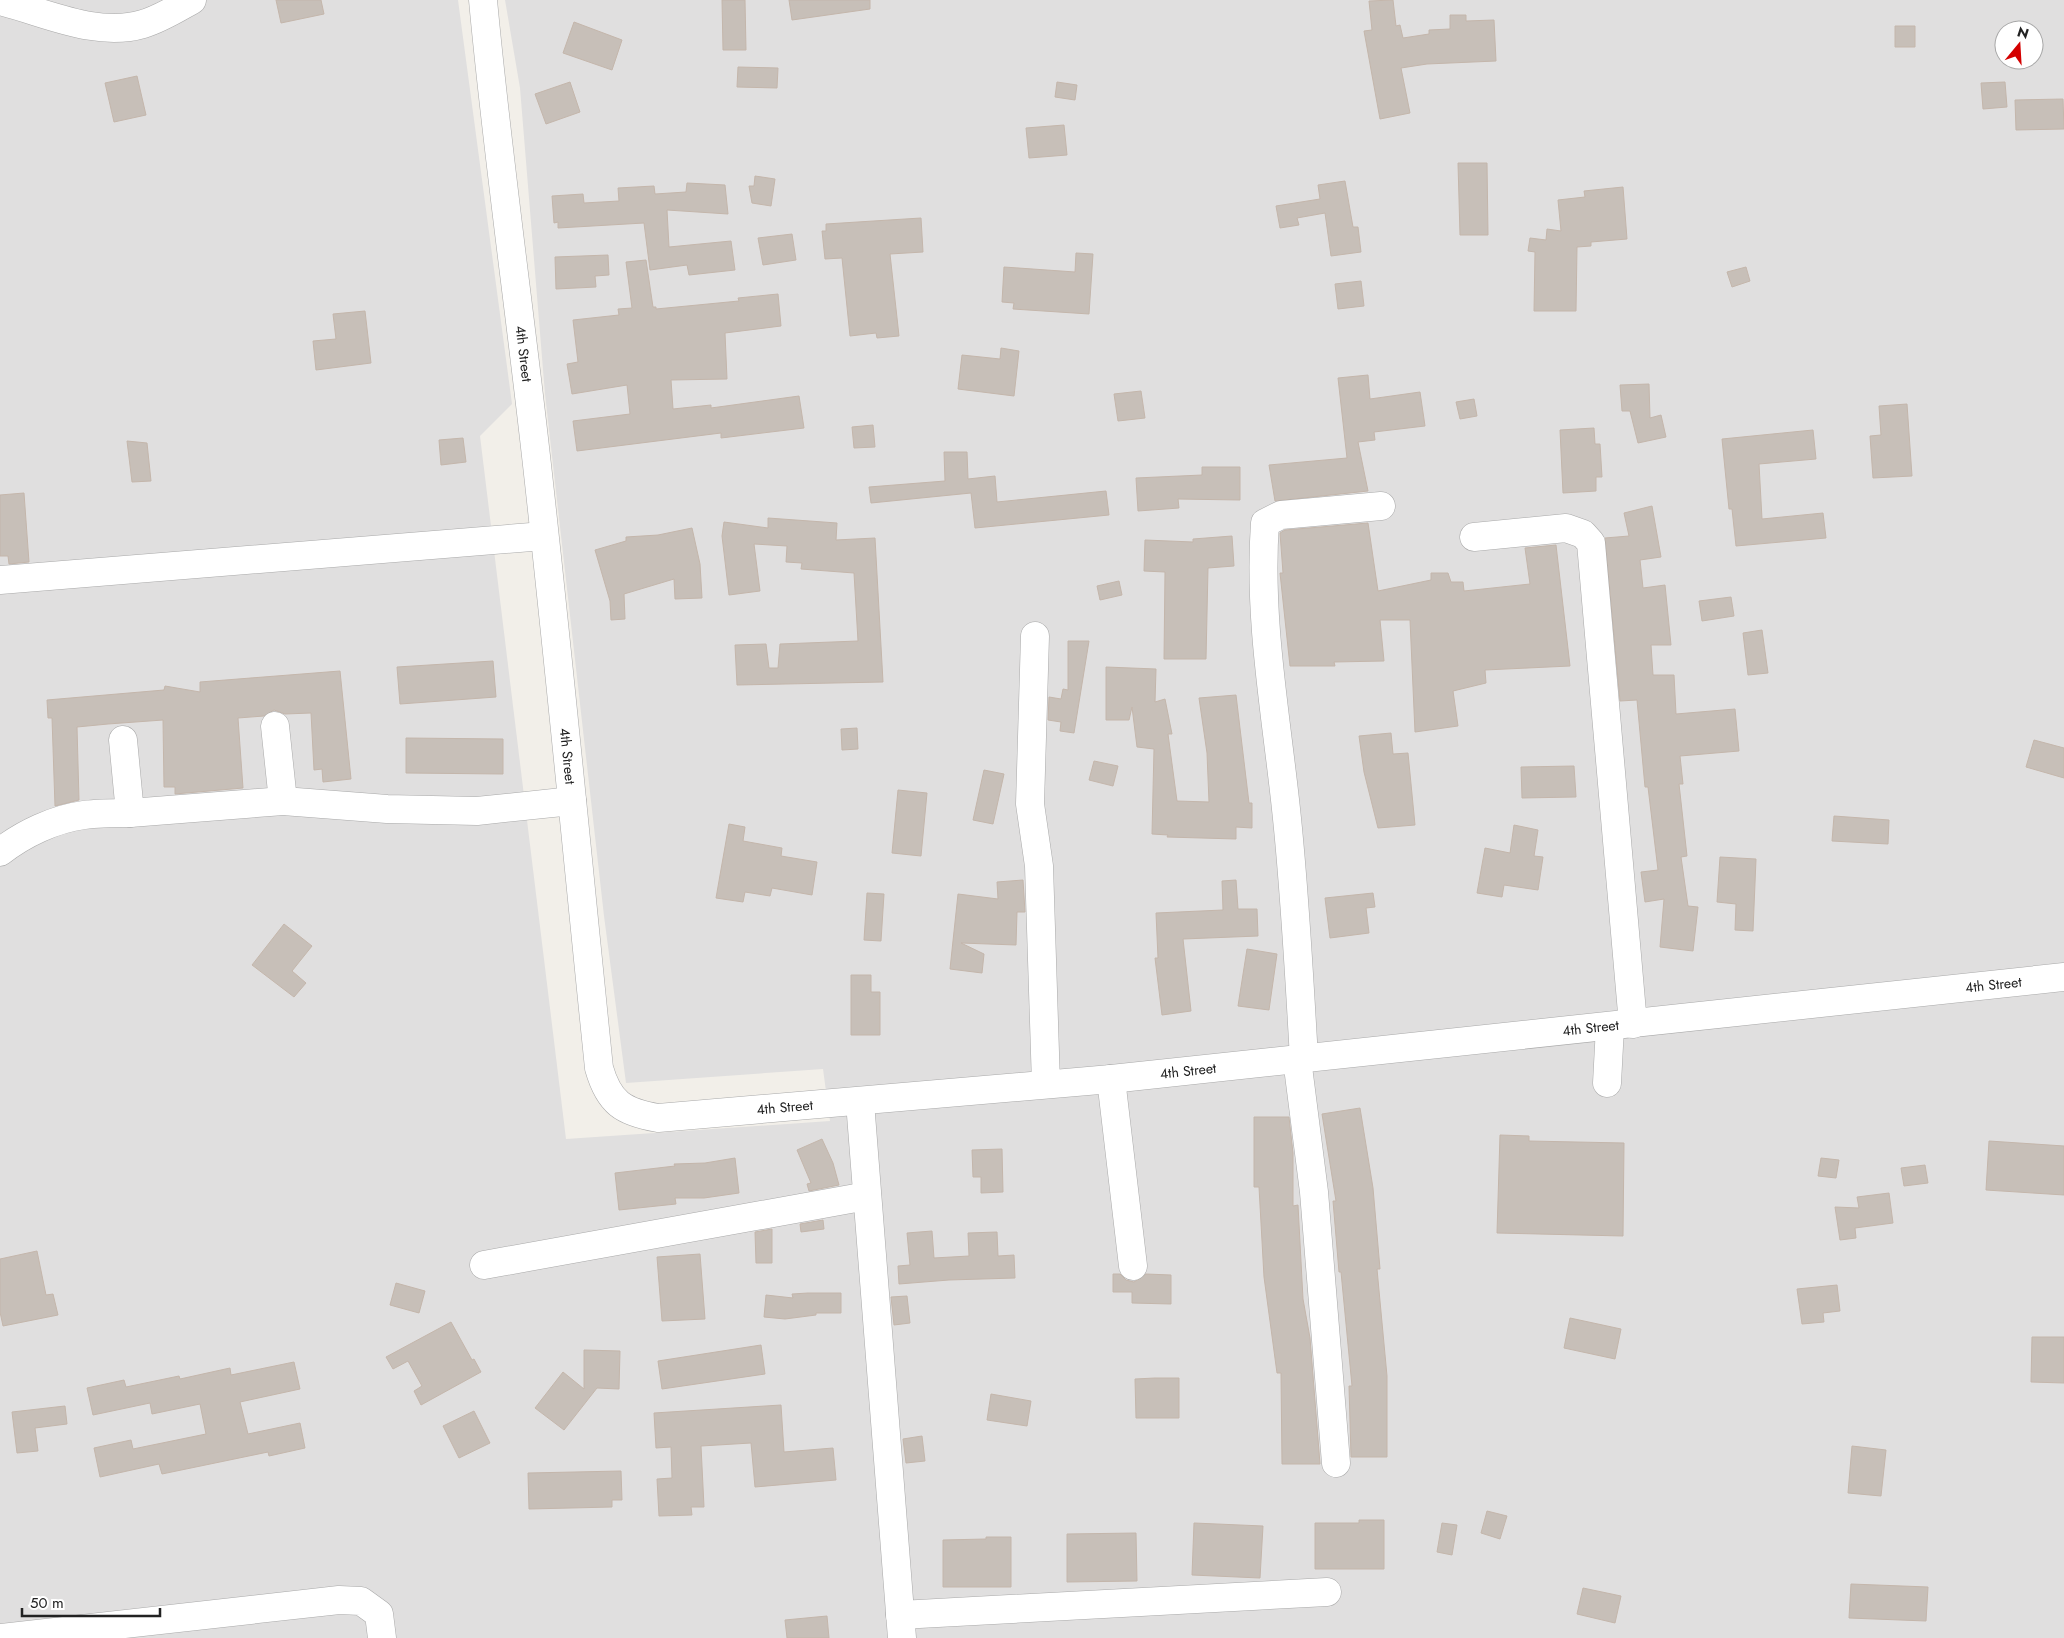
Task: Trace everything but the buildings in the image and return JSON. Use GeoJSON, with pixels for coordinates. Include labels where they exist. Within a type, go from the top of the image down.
{"type":"FeatureCollection","features":[{"type":"Feature","properties":{"kind":"street"},"geometry":{"type":"LineString","coordinates":[[0,1],[86,26],[115,28],[142,24],[192,0]]}},
{"type":"Feature","properties":{"kind":"street","name":"4th Street"},"geometry":{"type":"LineString","coordinates":[[483,0],[493,107],[514,256],[599,1068],[605,1089],[618,1104],[635,1114],[658,1118],[860,1102],[1621,1026],[2064,977]]}},
{"type":"Feature","properties":{"kind":"street"},"geometry":{"type":"LineString","coordinates":[[1336,1463],[1301,1059],[1286,809],[1273,710],[1262,562],[1265,523],[1281,515],[1381,506]]}},
{"type":"Feature","properties":{"kind":"street"},"geometry":{"type":"LineString","coordinates":[[1474,537],[1566,528],[1583,534],[1591,543],[1621,1026],[1607,1083]]}},
{"type":"Feature","properties":{"kind":"street"},"geometry":{"type":"LineString","coordinates":[[0,580],[544,536]]}},
{"type":"Feature","properties":{"kind":"street"},"geometry":{"type":"LineString","coordinates":[[1034,636],[1030,804],[1039,866],[1046,1084]]}},
{"type":"Feature","properties":{"kind":"street"},"geometry":{"type":"LineString","coordinates":[[275,726],[282,802]]}},
{"type":"Feature","properties":{"kind":"street"},"geometry":{"type":"LineString","coordinates":[[123,740],[130,813]]}},
{"type":"Feature","properties":{"kind":"street"},"geometry":{"type":"LineString","coordinates":[[0,852],[19,837],[83,815],[282,802],[387,809],[477,811],[572,801]]}},
{"type":"Feature","properties":{"kind":"street"},"geometry":{"type":"LineString","coordinates":[[1110,1078],[1133,1266]]}},
{"type":"Feature","properties":{"kind":"street"},"geometry":{"type":"LineString","coordinates":[[860,1102],[901,1627],[1327,1592]]}},
{"type":"Feature","properties":{"kind":"street"},"geometry":{"type":"LineString","coordinates":[[484,1265],[867,1196]]}},
{"type":"Feature","properties":{"kind":"street"},"geometry":{"type":"LineString","coordinates":[[0,1638],[339,1600],[361,1602],[379,1614],[382,1638]]}},
{"type":"Feature","properties":{"kind":"shaded area"},"geometry":{"type":"Polygon","coordinates":[[[0,0],[458,0],[512,404],[480,436],[566,1139],[830,1121],[823,1069],[626,1083],[604,916],[545,394],[520,88],[505,0],[2064,0],[2064,1638],[0,1638],[0,0]]]}}]}
